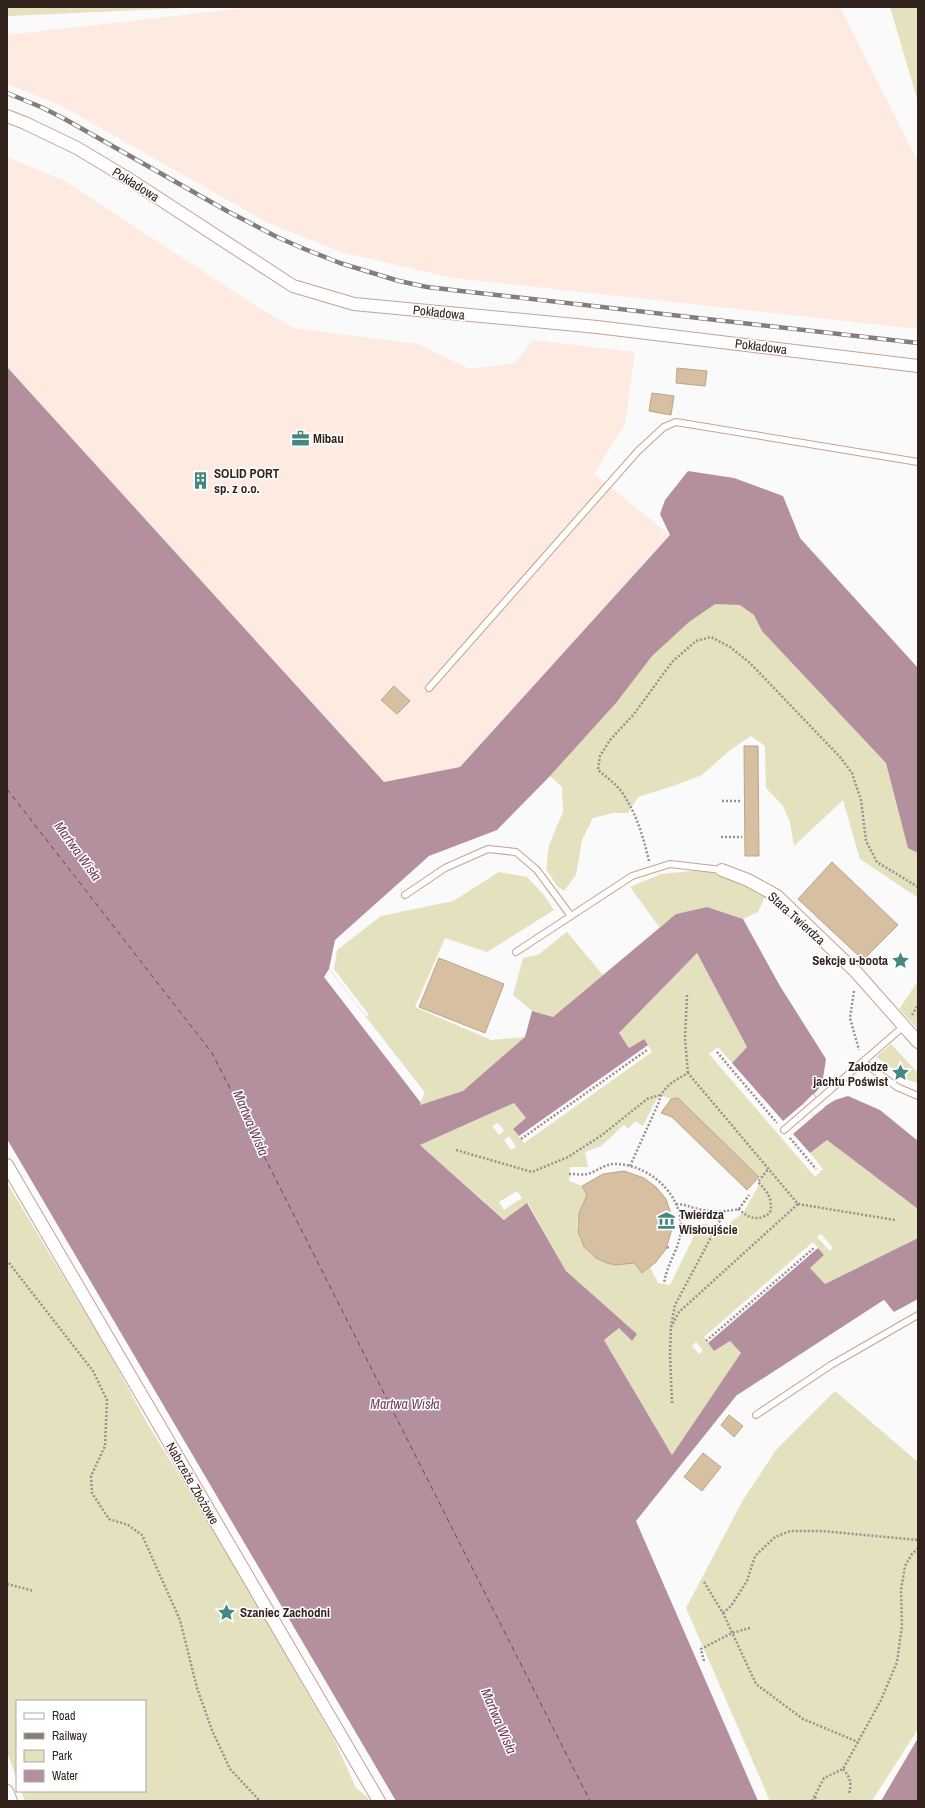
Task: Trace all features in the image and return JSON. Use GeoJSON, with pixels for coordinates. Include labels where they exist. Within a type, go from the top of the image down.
{"type":"FeatureCollection","features":[{"type":"Feature","properties":{"kind":"street","name":"Pokładowa"},"geometry":{"type":"LineString","coordinates":[[7,116],[77,148],[104,164],[293,286],[354,304],[610,328],[918,366]]}},
{"type":"Feature","properties":{"kind":"street","name":"Stara Twierdza"},"geometry":{"type":"LineString","coordinates":[[722,870],[748,880],[776,896],[856,972],[918,1042]]}},
{"type":"Feature","properties":{"kind":"street","name":"Nabrzeże Zbożowe"},"geometry":{"type":"LineString","coordinates":[[7,1165],[379,1801]]}},
{"type":"Feature","properties":{"kind":"street"},"geometry":{"type":"LineString","coordinates":[[7,1791],[10,1801]]}},
{"type":"Feature","properties":{"kind":"lane"},"geometry":{"type":"LineString","coordinates":[[429,688],[638,451],[664,427],[676,422],[918,462]]}},
{"type":"Feature","properties":{"kind":"lane"},"geometry":{"type":"LineString","coordinates":[[405,895],[445,868],[488,849],[516,852],[537,870],[571,916]]}},
{"type":"Feature","properties":{"kind":"lane","name":"Stara Twierdza"},"geometry":{"type":"LineString","coordinates":[[516,952],[632,876],[670,864],[722,870]]}},
{"type":"Feature","properties":{"kind":"lane"},"geometry":{"type":"LineString","coordinates":[[784,1130],[904,1026]]}},
{"type":"Feature","properties":{"kind":"lane"},"geometry":{"type":"LineString","coordinates":[[863,1062],[897,1087],[918,1096]]}},
{"type":"Feature","properties":{"kind":"lane"},"geometry":{"type":"LineString","coordinates":[[756,1415],[831,1365],[918,1315]]}},
{"type":"Feature","properties":{"kind":"path"},"geometry":{"type":"LineString","coordinates":[[651,869],[643,836],[635,814],[621,790],[598,770],[600,756],[610,740],[634,714],[672,662],[696,641],[711,638],[730,647],[750,663],[840,757],[852,773],[861,800],[866,841],[877,862],[918,887]]}},
{"type":"Feature","properties":{"kind":"path"},"geometry":{"type":"LineString","coordinates":[[722,801],[741,801]]}},
{"type":"Feature","properties":{"kind":"path"},"geometry":{"type":"LineString","coordinates":[[722,837],[742,837]]}},
{"type":"Feature","properties":{"kind":"path"},"geometry":{"type":"LineString","coordinates":[[856,972],[850,1018],[863,1062]]}},
{"type":"Feature","properties":{"kind":"path"},"geometry":{"type":"LineString","coordinates":[[687,995],[685,1039],[688,1072],[798,1204],[895,1220]]}},
{"type":"Feature","properties":{"kind":"path"},"geometry":{"type":"LineString","coordinates":[[521,1139],[647,1050]]}},
{"type":"Feature","properties":{"kind":"path"},"geometry":{"type":"LineString","coordinates":[[717,1052],[816,1169]]}},
{"type":"Feature","properties":{"kind":"path"},"geometry":{"type":"LineString","coordinates":[[456,1150],[532,1172],[568,1157],[602,1134],[646,1099],[660,1095],[672,1082],[688,1072]]}},
{"type":"Feature","properties":{"kind":"path"},"geometry":{"type":"LineString","coordinates":[[630,1166],[659,1102],[660,1095]]}},
{"type":"Feature","properties":{"kind":"path"},"geometry":{"type":"LineString","coordinates":[[569,1174],[588,1174],[600,1167],[612,1164],[642,1169],[662,1183],[676,1204],[681,1226],[679,1237],[668,1264],[664,1284]]}},
{"type":"Feature","properties":{"kind":"path"},"geometry":{"type":"LineString","coordinates":[[738,1209],[750,1218],[759,1219],[770,1213],[772,1204],[770,1197],[758,1182],[769,1168]]}},
{"type":"Feature","properties":{"kind":"path"},"geometry":{"type":"LineString","coordinates":[[676,1204],[725,1212],[738,1209],[749,1196]]}},
{"type":"Feature","properties":{"kind":"path"},"geometry":{"type":"LineString","coordinates":[[671,1327],[679,1312],[798,1204]]}},
{"type":"Feature","properties":{"kind":"path"},"geometry":{"type":"LineString","coordinates":[[672,1403],[670,1354],[671,1327],[675,1305],[725,1212]]}},
{"type":"Feature","properties":{"kind":"path"},"geometry":{"type":"LineString","coordinates":[[706,1341],[814,1248]]}},
{"type":"Feature","properties":{"kind":"path"},"geometry":{"type":"LineString","coordinates":[[9,1263],[93,1371],[108,1400],[105,1446],[91,1476],[92,1493],[109,1519],[128,1525],[142,1535],[180,1620],[197,1688],[212,1730],[230,1769],[260,1801]]}},
{"type":"Feature","properties":{"kind":"path"},"geometry":{"type":"LineString","coordinates":[[723,1613],[731,1606],[747,1581],[755,1556],[775,1537],[790,1531],[822,1531],[918,1540]]}},
{"type":"Feature","properties":{"kind":"path"},"geometry":{"type":"LineString","coordinates":[[812,1801],[824,1778],[843,1769],[881,1700],[897,1662],[902,1626],[901,1590],[905,1566],[912,1554],[918,1548]]}},
{"type":"Feature","properties":{"kind":"path"},"geometry":{"type":"LineString","coordinates":[[704,1582],[723,1613],[756,1684],[804,1719],[858,1742]]}},
{"type":"Feature","properties":{"kind":"path"},"geometry":{"type":"LineString","coordinates":[[7,1584],[34,1591]]}},
{"type":"Feature","properties":{"kind":"path"},"geometry":{"type":"LineString","coordinates":[[704,1661],[701,1649],[732,1633],[750,1628]]}},
{"type":"Feature","properties":{"kind":"path"},"geometry":{"type":"LineString","coordinates":[[843,1769],[849,1777],[851,1786],[849,1794]]}},
{"type":"Feature","properties":{"kind":"path"},"geometry":{"type":"LineString","coordinates":[[815,1797],[817,1801]]}},
{"type":"Feature","properties":{"kind":"shaded area"},"geometry":{"type":"Polygon","coordinates":[[[253,7],[840,7],[918,162],[918,329],[453,278],[341,252],[268,223],[62,106],[7,84],[7,35],[253,7]]]}},
{"type":"Feature","properties":{"kind":"shaded area"},"geometry":{"type":"Polygon","coordinates":[[[7,157],[65,181],[256,306],[293,328],[418,344],[470,369],[515,363],[533,340],[635,352],[625,424],[594,474],[670,535],[460,767],[384,782],[7,367],[7,157]]]}},
{"type":"Feature","properties":{"kind":"green space"},"geometry":{"type":"Polygon","coordinates":[[[7,7],[204,7],[7,16],[7,7]]]}},
{"type":"Feature","properties":{"kind":"green space"},"geometry":{"type":"Polygon","coordinates":[[[890,7],[918,7],[918,102],[890,7]]]}},
{"type":"Feature","properties":{"kind":"green space"},"geometry":{"type":"Polygon","coordinates":[[[747,587],[918,773],[918,898],[860,859],[843,800],[794,846],[790,822],[783,806],[766,788],[765,746],[751,736],[729,751],[702,775],[638,797],[628,813],[613,813],[593,818],[582,840],[576,875],[564,891],[557,886],[546,869],[549,845],[563,812],[562,787],[550,776],[616,703],[655,620],[747,587]]]}},
{"type":"Feature","properties":{"kind":"green space"},"geometry":{"type":"Polygon","coordinates":[[[700,870],[735,878],[766,895],[758,912],[743,919],[707,907],[676,914],[660,928],[630,887],[661,874],[700,870]]]}},
{"type":"Feature","properties":{"kind":"green space"},"geometry":{"type":"Polygon","coordinates":[[[499,872],[527,877],[543,894],[554,910],[487,952],[445,938],[415,1007],[491,1040],[526,1037],[463,1092],[420,1105],[366,1016],[369,1015],[334,969],[337,950],[381,916],[453,901],[499,872]]]}},
{"type":"Feature","properties":{"kind":"green space"},"geometry":{"type":"Polygon","coordinates":[[[567,932],[603,975],[553,1017],[532,1011],[513,995],[523,958],[538,955],[567,932]]]}},
{"type":"Feature","properties":{"kind":"green space"},"geometry":{"type":"Polygon","coordinates":[[[697,953],[747,1047],[732,1063],[718,1047],[709,1054],[815,1177],[823,1169],[810,1153],[827,1140],[918,1209],[918,1238],[825,1284],[810,1268],[824,1255],[813,1242],[704,1337],[714,1351],[730,1341],[742,1353],[672,1455],[604,1340],[619,1328],[631,1341],[637,1334],[566,1271],[528,1203],[505,1220],[420,1145],[514,1103],[526,1118],[513,1129],[524,1143],[652,1052],[644,1039],[629,1048],[619,1033],[697,953]],[[660,1095],[643,1126],[635,1121],[628,1129],[624,1125],[601,1146],[585,1152],[588,1167],[570,1167],[569,1181],[582,1186],[588,1196],[580,1210],[577,1223],[579,1235],[584,1246],[592,1255],[604,1261],[618,1264],[633,1263],[642,1273],[650,1267],[658,1283],[670,1285],[693,1238],[693,1227],[704,1224],[724,1227],[743,1213],[761,1181],[759,1177],[679,1099],[671,1099],[660,1095]],[[498,1123],[492,1126],[499,1135],[504,1131],[498,1123]],[[509,1136],[504,1140],[511,1150],[516,1147],[509,1136]],[[517,1191],[499,1202],[504,1210],[522,1198],[517,1191]],[[821,1234],[817,1237],[830,1251],[833,1248],[821,1234]],[[696,1342],[692,1346],[699,1354],[703,1350],[696,1342]]]}},
{"type":"Feature","properties":{"kind":"green space"},"geometry":{"type":"Polygon","coordinates":[[[918,981],[918,1029],[899,1009],[918,981]]]}},
{"type":"Feature","properties":{"kind":"green space"},"geometry":{"type":"Polygon","coordinates":[[[891,1044],[918,1073],[918,1083],[908,1080],[876,1057],[891,1044]]]}},
{"type":"Feature","properties":{"kind":"green space"},"geometry":{"type":"Polygon","coordinates":[[[7,1183],[107,1349],[147,1423],[224,1548],[334,1739],[356,1788],[367,1797],[369,1801],[25,1801],[21,1792],[146,1792],[146,1700],[16,1700],[16,1776],[7,1752],[7,1183]]]}},
{"type":"Feature","properties":{"kind":"green space"},"geometry":{"type":"Polygon","coordinates":[[[835,1391],[918,1462],[918,1729],[872,1801],[770,1801],[686,1608],[743,1500],[776,1450],[835,1391]]]}},
{"type":"Feature","properties":{"kind":"water","name":"Martwa Wisła"},"geometry":{"type":"Polygon","coordinates":[[[7,367],[384,782],[460,767],[670,535],[660,514],[665,500],[688,471],[734,478],[783,496],[800,538],[918,668],[918,853],[908,848],[886,763],[762,631],[754,615],[740,605],[715,604],[689,622],[652,656],[616,703],[550,776],[497,830],[429,856],[335,940],[329,969],[425,1092],[420,1105],[463,1091],[525,1037],[532,1011],[553,1017],[676,914],[707,907],[743,919],[780,986],[826,1059],[822,1085],[814,1094],[824,1107],[835,1100],[848,1096],[880,1110],[918,1141],[918,1209],[827,1140],[810,1153],[793,1134],[814,1116],[803,1104],[783,1121],[732,1063],[747,1047],[697,953],[619,1033],[629,1048],[644,1039],[648,1045],[519,1136],[513,1129],[526,1118],[514,1103],[420,1145],[504,1220],[527,1203],[566,1271],[637,1334],[632,1341],[619,1328],[604,1340],[672,1455],[741,1353],[730,1341],[714,1351],[708,1343],[818,1248],[824,1255],[810,1268],[825,1284],[918,1238],[918,1299],[894,1312],[884,1300],[736,1396],[636,1521],[758,1801],[396,1801],[7,1139],[7,367]]]}},
{"type":"Feature","properties":{"kind":"water"},"geometry":{"type":"Polygon","coordinates":[[[918,1738],[918,1801],[881,1801],[918,1738]]]}},
{"type":"Feature","properties":{"kind":"pier"},"geometry":{"type":"Polygon","coordinates":[[[329,969],[425,1092],[421,1103],[324,977],[329,969]]]}},
{"type":"Feature","properties":{"kind":"pier"},"geometry":{"type":"Polygon","coordinates":[[[813,1094],[825,1107],[814,1116],[803,1104],[813,1094]]]}},
{"type":"Feature","properties":{"kind":"pier"},"geometry":{"type":"Polygon","coordinates":[[[884,1300],[889,1306],[888,1307],[883,1302],[737,1398],[736,1396],[884,1300]]]}},
{"type":"Feature","properties":{"kind":"building"},"geometry":{"type":"Polygon","coordinates":[[[677,368],[707,371],[705,386],[676,383],[677,368]]]}},
{"type":"Feature","properties":{"kind":"building"},"geometry":{"type":"Polygon","coordinates":[[[652,393],[674,396],[671,415],[649,411],[652,393]]]}},
{"type":"Feature","properties":{"kind":"building"},"geometry":{"type":"Polygon","coordinates":[[[394,686],[410,701],[397,714],[381,700],[394,686]]]}},
{"type":"Feature","properties":{"kind":"building"},"geometry":{"type":"Polygon","coordinates":[[[744,746],[758,746],[759,856],[745,856],[744,746]]]}},
{"type":"Feature","properties":{"kind":"building"},"geometry":{"type":"Polygon","coordinates":[[[832,862],[898,925],[863,960],[798,899],[832,862]]]}},
{"type":"Feature","properties":{"kind":"building"},"geometry":{"type":"Polygon","coordinates":[[[439,958],[504,984],[485,1033],[419,1007],[439,958]]]}},
{"type":"Feature","properties":{"kind":"building"},"geometry":{"type":"Polygon","coordinates":[[[678,1098],[759,1177],[747,1190],[672,1117],[661,1113],[671,1099],[678,1098]]]}},
{"type":"Feature","properties":{"kind":"building"},"geometry":{"type":"Polygon","coordinates":[[[624,1171],[644,1178],[656,1187],[666,1199],[671,1214],[672,1229],[666,1249],[656,1262],[642,1273],[634,1263],[615,1265],[596,1258],[584,1247],[578,1232],[579,1213],[587,1195],[582,1186],[603,1174],[624,1171]]]}},
{"type":"Feature","properties":{"kind":"building"},"geometry":{"type":"Polygon","coordinates":[[[729,1415],[743,1426],[734,1437],[721,1425],[729,1415]]]}},
{"type":"Feature","properties":{"kind":"building"},"geometry":{"type":"Polygon","coordinates":[[[703,1453],[721,1467],[702,1491],[684,1477],[703,1453]]]}},
{"type":"Feature","properties":{"kind":"ferry route"},"geometry":{"type":"LineString","coordinates":[[7,789],[212,1053],[590,1801]]}},
{"type":"Feature","properties":{"kind":"railway"},"geometry":{"type":"LineString","coordinates":[[7,93],[63,118],[227,211],[277,237],[340,263],[399,281],[427,287],[918,343]]}},
{"type":"Feature","properties":{"kind":"place","name":"Mibau"},"geometry":{"type":"Point","coordinates":[300,438]}},
{"type":"Feature","properties":{"kind":"place","name":"SOLID PORT sp. z o.o."},"geometry":{"type":"Point","coordinates":[201,480]}},
{"type":"Feature","properties":{"kind":"place","name":"Sekcje u-boota"},"geometry":{"type":"Point","coordinates":[901,960]}},
{"type":"Feature","properties":{"kind":"place","name":"Załodze jachtu Poświst"},"geometry":{"type":"Point","coordinates":[901,1073]}},
{"type":"Feature","properties":{"kind":"place","name":"Twierdza Wisłoujście"},"geometry":{"type":"Point","coordinates":[666,1221]}},
{"type":"Feature","properties":{"kind":"place","name":"Szaniec Zachodni"},"geometry":{"type":"Point","coordinates":[227,1612]}}]}
